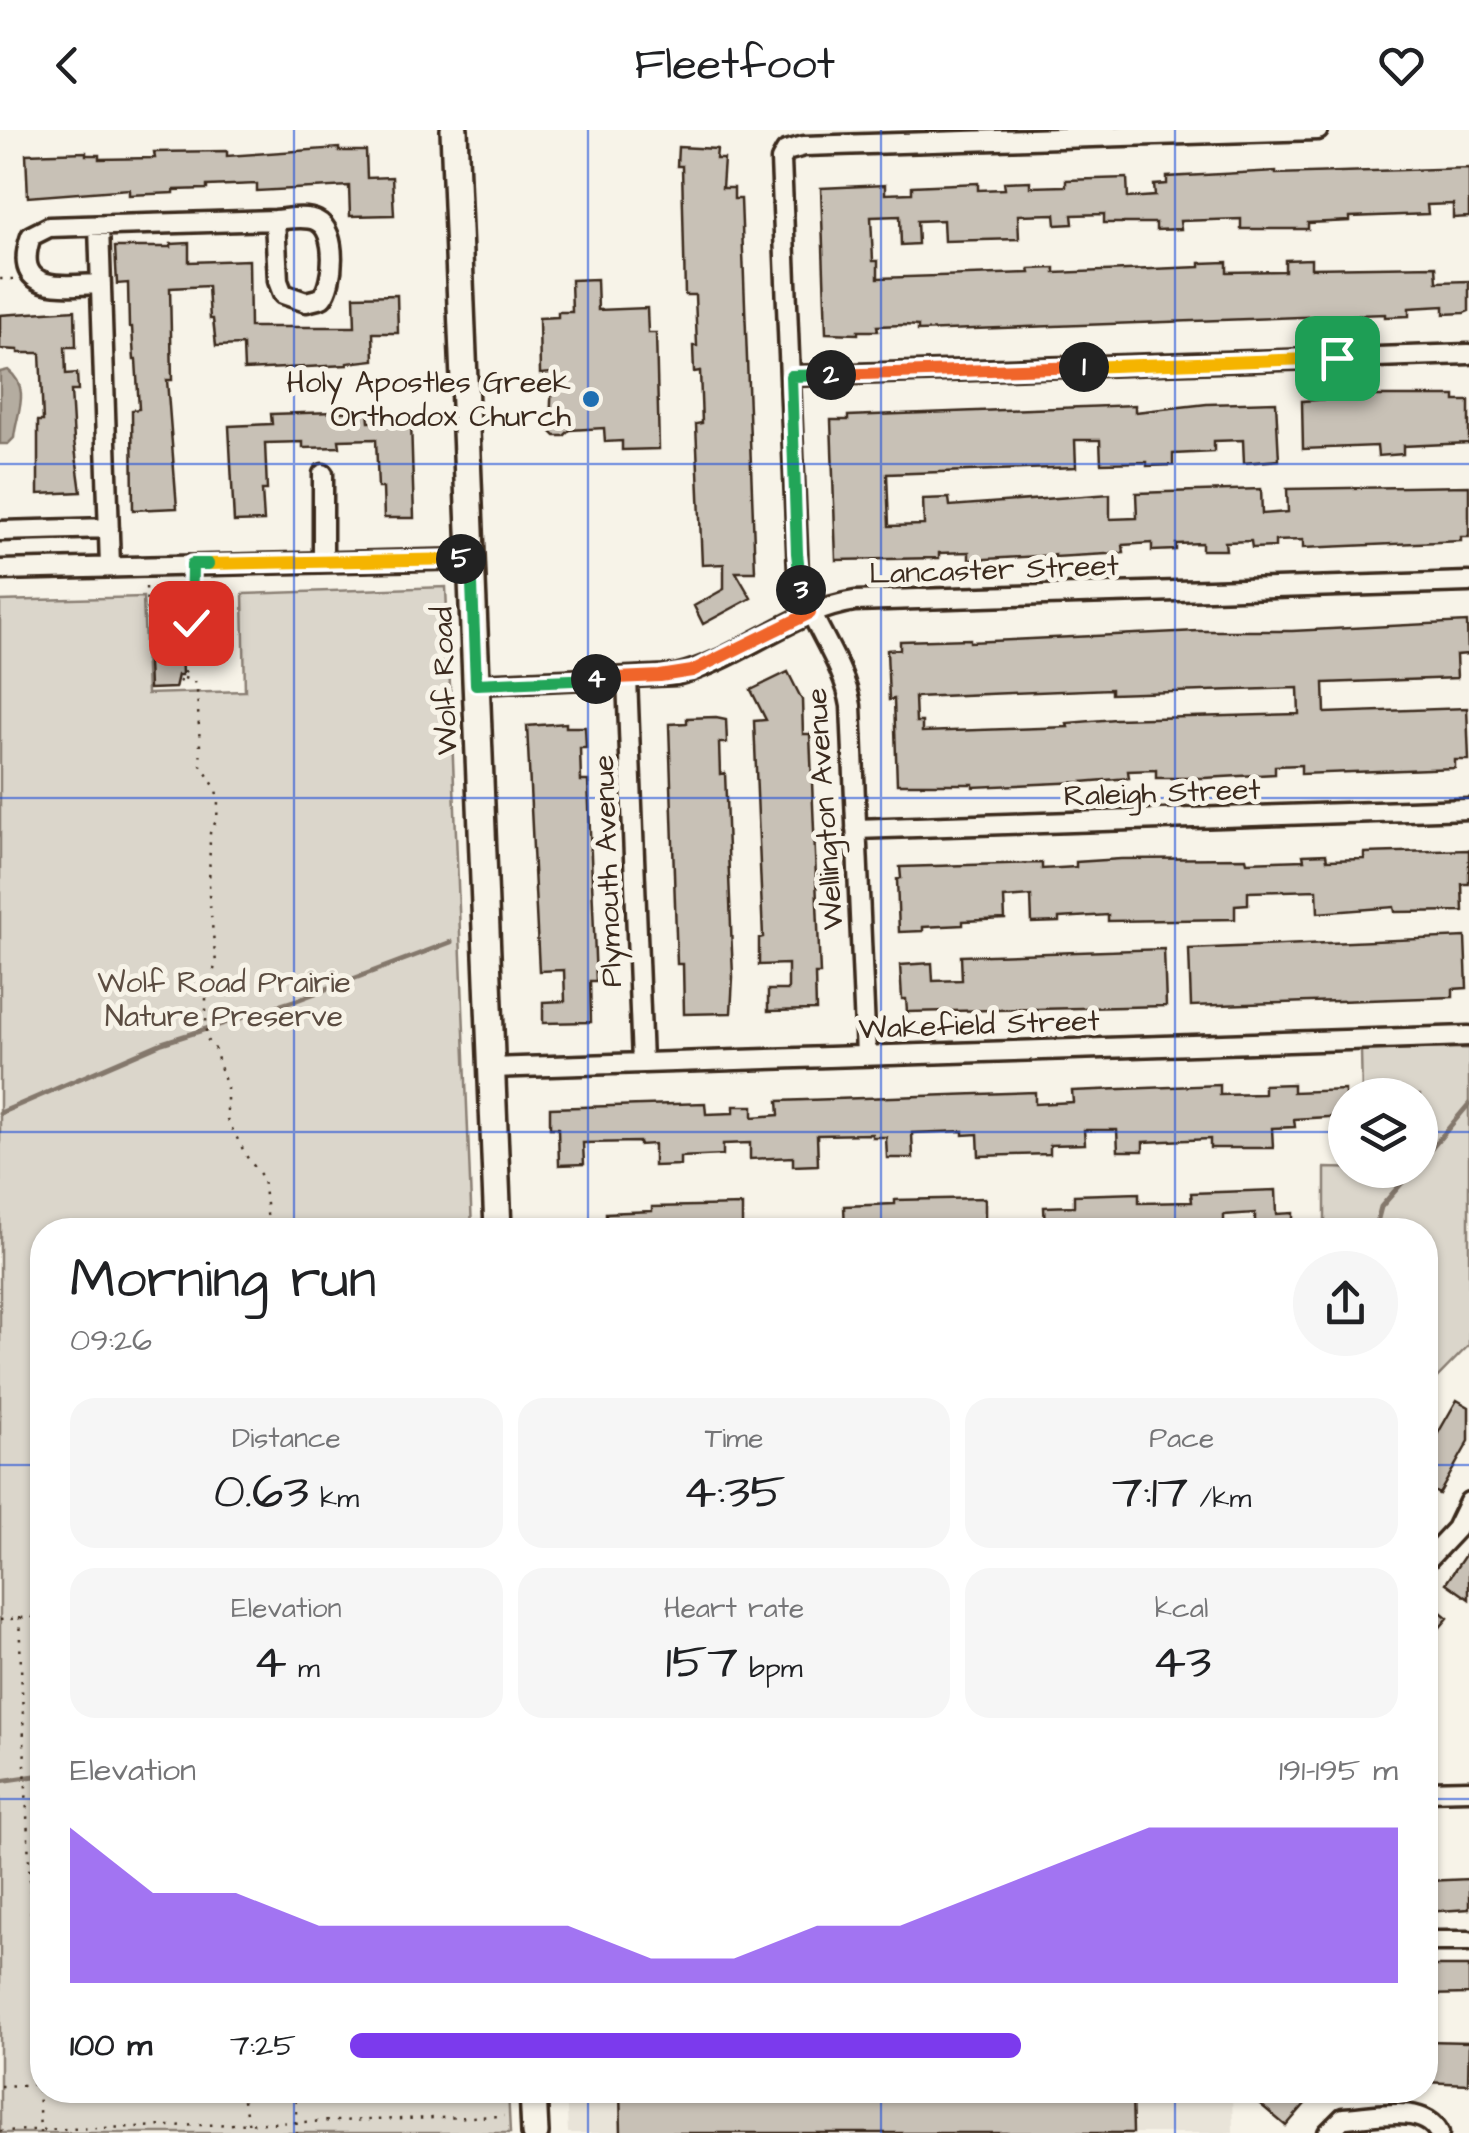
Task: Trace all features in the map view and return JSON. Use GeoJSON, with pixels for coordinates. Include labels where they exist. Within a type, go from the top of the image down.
{"type":"FeatureCollection","features":[{"type":"Feature","properties":{"kind":"main road","name":"Wolf Road"},"geometry":{"type":"LineString","coordinates":[[454,130],[498,1218]]}},
{"type":"Feature","properties":{"kind":"main road"},"geometry":{"type":"LineString","coordinates":[[534,2103],[535,2133]]}},
{"type":"Feature","properties":{"kind":"street","name":"Wellington Avenue"},"geometry":{"type":"LineString","coordinates":[[866,1056],[848,688],[810,613],[798,573],[781,169],[786,151],[804,146],[1318,130]]}},
{"type":"Feature","properties":{"kind":"street"},"geometry":{"type":"LineString","coordinates":[[101,284],[42,284],[30,274],[30,236],[42,229],[310,218],[327,231],[330,280],[322,298],[306,302],[282,294],[275,220]]}},
{"type":"Feature","properties":{"kind":"street"},"geometry":{"type":"LineString","coordinates":[[100,226],[110,566]]}},
{"type":"Feature","properties":{"kind":"street"},"geometry":{"type":"LineString","coordinates":[[791,376],[1469,354]]}},
{"type":"Feature","properties":{"kind":"street"},"geometry":{"type":"LineString","coordinates":[[324,474],[324,562]]}},
{"type":"Feature","properties":{"kind":"street"},"geometry":{"type":"LineString","coordinates":[[0,531],[108,528]]}},
{"type":"Feature","properties":{"kind":"street"},"geometry":{"type":"LineString","coordinates":[[0,570],[471,559]]}},
{"type":"Feature","properties":{"kind":"street","name":"Lancaster Street"},"geometry":{"type":"LineString","coordinates":[[476,684],[676,674],[708,666],[810,613],[855,601],[1469,582]]}},
{"type":"Feature","properties":{"kind":"street","name":"Plymouth Avenue"},"geometry":{"type":"LineString","coordinates":[[627,678],[642,1062]]}},
{"type":"Feature","properties":{"kind":"street","name":"Raleigh Street"},"geometry":{"type":"LineString","coordinates":[[856,829],[1469,809]]}},
{"type":"Feature","properties":{"kind":"street","name":"Wakefield Street"},"geometry":{"type":"LineString","coordinates":[[492,1068],[1469,1036]]}},
{"type":"Feature","properties":{"kind":"street"},"geometry":{"type":"LineString","coordinates":[[1438,1552],[1462,1534],[1469,1502]]}},
{"type":"Feature","properties":{"kind":"street"},"geometry":{"type":"LineString","coordinates":[[1438,1791],[1469,1790]]}},
{"type":"Feature","properties":{"kind":"street"},"geometry":{"type":"LineString","coordinates":[[1438,1941],[1469,1940]]}},
{"type":"Feature","properties":{"kind":"street"},"geometry":{"type":"LineString","coordinates":[[1328,2133],[1343,2118],[1414,2115],[1433,2123],[1439,2133]]}},
{"type":"Feature","properties":{"kind":"path"},"geometry":{"type":"LineString","coordinates":[[192,564],[191,654],[182,680],[194,681],[197,691],[200,765],[216,789],[218,802],[217,819],[210,833],[208,877],[216,964],[206,996],[206,1038],[214,1047],[226,1088],[227,1119],[246,1157],[264,1178],[267,1218]]}},
{"type":"Feature","properties":{"kind":"path"},"geometry":{"type":"LineString","coordinates":[[145,565],[148,631],[190,630]]}},
{"type":"Feature","properties":{"kind":"path"},"geometry":{"type":"LineString","coordinates":[[147,606],[192,604]]}},
{"type":"Feature","properties":{"kind":"path"},"geometry":{"type":"LineString","coordinates":[[148,620],[161,620]]}},
{"type":"Feature","properties":{"kind":"path"},"geometry":{"type":"LineString","coordinates":[[18,1616],[30,1860]]}},
{"type":"Feature","properties":{"kind":"path"},"geometry":{"type":"LineString","coordinates":[[0,1620],[30,1616]]}},
{"type":"Feature","properties":{"kind":"path"},"geometry":{"type":"LineString","coordinates":[[0,2086],[30,2085]]}},
{"type":"Feature","properties":{"kind":"path"},"geometry":{"type":"LineString","coordinates":[[40,2131],[41,2103]]}},
{"type":"Feature","properties":{"kind":"path"},"geometry":{"type":"LineString","coordinates":[[244,2103],[251,2133]]}},
{"type":"Feature","properties":{"kind":"path"},"geometry":{"type":"LineString","coordinates":[[295,2103],[296,2133]]}},
{"type":"Feature","properties":{"kind":"path"},"geometry":{"type":"LineString","coordinates":[[0,2131],[504,2116]]}},
{"type":"Feature","properties":{"kind":"shaded area"},"geometry":{"type":"Polygon","coordinates":[[[8,370],[19,385],[21,402],[14,438],[8,444],[0,444],[0,372],[8,370]]]}},
{"type":"Feature","properties":{"kind":"shaded area"},"geometry":{"type":"Polygon","coordinates":[[[567,2103],[1232,2103],[1233,2133],[568,2133],[567,2103]]]}},
{"type":"Feature","properties":{"kind":"green space","name":"Wolf Road Prairie Nature Preserve"},"geometry":{"type":"Polygon","coordinates":[[[446,587],[472,1218],[30,1218],[30,2103],[509,2103],[510,2133],[0,2133],[0,601],[143,597],[147,694],[245,691],[243,594],[446,587]]]}},
{"type":"Feature","properties":{"kind":"green space"},"geometry":{"type":"Polygon","coordinates":[[[1469,1048],[1469,1345],[1438,1377],[1438,1218],[1325,1218],[1325,1168],[1328,1188],[1438,1188],[1438,1078],[1362,1078],[1361,1050],[1469,1048]]]}},
{"type":"Feature","properties":{"kind":"building"},"geometry":{"type":"Polygon","coordinates":[[[678,147],[717,149],[716,159],[724,159],[722,188],[734,188],[734,199],[741,199],[755,572],[736,572],[751,598],[703,624],[694,606],[724,589],[724,564],[702,565],[696,424],[702,423],[700,371],[694,372],[695,295],[685,295],[682,166],[677,166],[678,147]]]}},
{"type":"Feature","properties":{"kind":"building"},"geometry":{"type":"Polygon","coordinates":[[[339,148],[366,151],[367,178],[392,177],[394,215],[350,216],[349,186],[257,191],[257,184],[207,186],[174,193],[129,195],[129,189],[28,197],[26,154],[86,152],[99,155],[99,159],[155,158],[154,152],[227,151],[227,156],[339,148]]]}},
{"type":"Feature","properties":{"kind":"building"},"geometry":{"type":"Polygon","coordinates":[[[1469,168],[1469,217],[1453,218],[1453,204],[1427,205],[1428,214],[1350,217],[1350,221],[1308,223],[1308,229],[1241,229],[1241,219],[1180,221],[1181,229],[1156,230],[1156,223],[1104,223],[1104,214],[1072,215],[1073,224],[1056,225],[1055,214],[1018,215],[1019,239],[944,241],[943,220],[917,221],[918,244],[901,245],[900,216],[871,217],[873,261],[878,261],[878,278],[1030,273],[1029,269],[1055,268],[1055,273],[1200,267],[1200,263],[1227,262],[1227,272],[1285,271],[1285,260],[1311,259],[1311,268],[1436,266],[1437,282],[1469,281],[1469,311],[1464,313],[1444,314],[1444,306],[1409,308],[1409,316],[918,331],[918,326],[904,325],[877,326],[878,331],[858,334],[826,333],[821,188],[885,185],[885,194],[912,193],[912,186],[978,183],[978,190],[1005,189],[1004,182],[1030,181],[1030,187],[1066,186],[1066,180],[1127,178],[1128,198],[1155,196],[1154,185],[1167,184],[1167,177],[1469,168]]]}},
{"type":"Feature","properties":{"kind":"building"},"geometry":{"type":"Polygon","coordinates":[[[189,243],[189,262],[249,260],[250,327],[355,327],[354,296],[397,295],[398,333],[373,333],[374,360],[244,370],[243,345],[216,346],[208,286],[170,288],[172,380],[167,380],[177,508],[133,510],[132,410],[139,409],[136,360],[129,327],[128,283],[117,284],[115,247],[171,247],[189,243]]]}},
{"type":"Feature","properties":{"kind":"building"},"geometry":{"type":"Polygon","coordinates":[[[597,279],[598,310],[647,308],[648,333],[656,333],[659,449],[622,450],[622,441],[605,442],[604,428],[570,430],[564,436],[555,436],[550,431],[552,373],[540,374],[539,318],[572,312],[571,280],[597,279]]]}},
{"type":"Feature","properties":{"kind":"building"},"geometry":{"type":"Polygon","coordinates":[[[75,310],[76,347],[65,347],[66,374],[77,373],[78,391],[71,391],[81,492],[38,494],[38,421],[43,421],[40,353],[0,349],[0,315],[75,310]]]}},
{"type":"Feature","properties":{"kind":"building"},"geometry":{"type":"Polygon","coordinates":[[[1455,396],[1455,401],[1469,401],[1469,443],[1403,446],[1403,454],[1378,456],[1377,446],[1303,449],[1302,401],[1455,396]]]}},
{"type":"Feature","properties":{"kind":"building"},"geometry":{"type":"Polygon","coordinates":[[[1276,402],[1279,460],[1244,463],[1243,440],[1214,441],[1214,452],[1173,454],[1173,465],[1101,463],[1100,440],[1075,440],[1076,467],[887,474],[889,526],[924,525],[923,499],[949,498],[950,506],[1110,494],[1110,519],[1137,518],[1136,493],[1261,489],[1262,514],[1288,512],[1287,489],[1469,486],[1469,537],[1461,537],[1461,541],[1303,548],[1303,540],[1275,541],[1275,547],[1252,548],[1251,541],[1225,542],[1226,550],[1202,550],[1202,543],[1176,544],[1176,550],[1152,551],[1152,543],[1123,545],[1124,553],[1055,557],[969,560],[969,552],[939,553],[939,558],[836,560],[831,420],[848,420],[848,416],[1135,405],[1135,412],[1276,402]]]}},
{"type":"Feature","properties":{"kind":"building"},"geometry":{"type":"Polygon","coordinates":[[[368,411],[369,422],[411,421],[414,518],[384,518],[376,439],[339,440],[340,447],[303,448],[303,442],[265,443],[264,521],[234,522],[229,426],[272,424],[271,414],[368,411]]]}},
{"type":"Feature","properties":{"kind":"building"},"geometry":{"type":"Polygon","coordinates":[[[1467,622],[1468,654],[1456,655],[1457,678],[1324,683],[1325,713],[1467,708],[1469,760],[1455,760],[1455,768],[1301,774],[1301,765],[1275,766],[1275,774],[1204,778],[1156,778],[1156,770],[1128,771],[1129,778],[1081,782],[973,787],[897,784],[894,699],[889,700],[887,650],[900,649],[900,641],[1292,631],[1467,622]],[[1298,688],[1111,694],[1111,689],[915,697],[916,722],[922,722],[922,732],[1068,727],[1067,723],[1115,719],[1299,714],[1298,688]]]}},
{"type":"Feature","properties":{"kind":"building"},"geometry":{"type":"Polygon","coordinates":[[[147,633],[186,634],[187,649],[181,649],[182,675],[178,675],[175,688],[149,689],[147,633]]]}},
{"type":"Feature","properties":{"kind":"building"},"geometry":{"type":"Polygon","coordinates":[[[788,672],[802,700],[803,734],[810,734],[820,974],[815,974],[816,1010],[768,1011],[768,990],[788,990],[788,964],[759,965],[759,938],[763,937],[754,721],[766,720],[751,690],[788,672]]]}},
{"type":"Feature","properties":{"kind":"building"},"geometry":{"type":"Polygon","coordinates":[[[687,718],[726,719],[727,743],[719,743],[720,774],[725,773],[731,1013],[684,1014],[683,964],[677,964],[669,724],[687,723],[687,718]]]}},
{"type":"Feature","properties":{"kind":"building"},"geometry":{"type":"Polygon","coordinates":[[[566,723],[566,727],[585,727],[586,748],[580,748],[581,781],[588,781],[596,981],[590,981],[591,1022],[543,1023],[543,1002],[565,1001],[564,970],[539,971],[527,726],[566,723]]]}},
{"type":"Feature","properties":{"kind":"building"},"geometry":{"type":"Polygon","coordinates":[[[1469,850],[1469,884],[1462,884],[1463,911],[1395,912],[1394,907],[1318,913],[1317,890],[1248,892],[1248,904],[1235,905],[1235,919],[1108,921],[1108,915],[1032,923],[1031,896],[1004,898],[1005,919],[963,921],[963,925],[899,932],[900,867],[1042,863],[1042,869],[1121,859],[1246,858],[1247,862],[1304,860],[1303,855],[1326,854],[1327,860],[1364,859],[1364,853],[1469,850]]]}},
{"type":"Feature","properties":{"kind":"building"},"geometry":{"type":"Polygon","coordinates":[[[1465,937],[1467,988],[1453,989],[1453,997],[1191,1006],[1189,949],[1465,937]]]}},
{"type":"Feature","properties":{"kind":"building"},"geometry":{"type":"Polygon","coordinates":[[[1164,949],[1166,1006],[907,1012],[906,999],[902,999],[900,965],[932,963],[933,981],[962,980],[961,956],[1164,949]]]}},
{"type":"Feature","properties":{"kind":"building"},"geometry":{"type":"Polygon","coordinates":[[[1293,1084],[1293,1092],[1328,1091],[1328,1117],[1294,1119],[1295,1127],[1272,1128],[1273,1148],[1210,1148],[1210,1139],[1143,1142],[1143,1151],[1118,1151],[1117,1130],[1084,1130],[1085,1144],[1050,1145],[1050,1154],[979,1156],[978,1134],[963,1135],[963,1131],[912,1133],[913,1158],[887,1158],[886,1137],[817,1135],[818,1165],[793,1166],[793,1157],[750,1159],[750,1143],[723,1144],[723,1155],[680,1157],[680,1165],[654,1166],[654,1144],[639,1142],[583,1143],[584,1164],[559,1165],[558,1128],[550,1128],[550,1108],[705,1103],[706,1114],[734,1113],[734,1106],[753,1106],[753,1117],[779,1115],[778,1101],[1035,1092],[1035,1104],[1073,1102],[1072,1091],[1220,1085],[1220,1095],[1264,1094],[1264,1085],[1293,1084]]]}},
{"type":"Feature","properties":{"kind":"building"},"geometry":{"type":"Polygon","coordinates":[[[1276,1190],[1277,1214],[1293,1213],[1293,1218],[1255,1218],[1255,1213],[1224,1218],[1044,1218],[1044,1207],[1074,1206],[1074,1195],[1139,1193],[1139,1203],[1192,1202],[1191,1193],[1276,1190]]]}},
{"type":"Feature","properties":{"kind":"building"},"geometry":{"type":"Polygon","coordinates":[[[985,1198],[985,1218],[844,1218],[844,1206],[895,1204],[895,1200],[985,1198]]]}},
{"type":"Feature","properties":{"kind":"building"},"geometry":{"type":"Polygon","coordinates":[[[742,1205],[742,1218],[606,1218],[606,1213],[652,1211],[652,1207],[742,1205]]]}},
{"type":"Feature","properties":{"kind":"building"},"geometry":{"type":"Polygon","coordinates":[[[1457,1400],[1469,1407],[1469,1441],[1439,1494],[1438,1493],[1438,1433],[1457,1400]]]}},
{"type":"Feature","properties":{"kind":"building"},"geometry":{"type":"Polygon","coordinates":[[[1469,1549],[1469,1599],[1446,1583],[1469,1549]]]}},
{"type":"Feature","properties":{"kind":"building"},"geometry":{"type":"Polygon","coordinates":[[[1438,1610],[1448,1618],[1438,1630],[1438,1610]]]}},
{"type":"Feature","properties":{"kind":"building"},"geometry":{"type":"Polygon","coordinates":[[[1469,1879],[1469,1909],[1438,1911],[1438,1880],[1469,1879]]]}},
{"type":"Feature","properties":{"kind":"building"},"geometry":{"type":"Polygon","coordinates":[[[1438,1966],[1469,1966],[1469,1994],[1438,1995],[1438,1966]]]}},
{"type":"Feature","properties":{"kind":"building"},"geometry":{"type":"Polygon","coordinates":[[[1438,2041],[1469,2042],[1468,2084],[1438,2083],[1438,2041]]]}},
{"type":"Feature","properties":{"kind":"building"},"geometry":{"type":"Polygon","coordinates":[[[620,2103],[1132,2103],[1133,2133],[621,2133],[620,2103]]]}},
{"type":"Feature","properties":{"kind":"building"},"geometry":{"type":"Polygon","coordinates":[[[1259,2103],[1306,2103],[1286,2126],[1259,2103]]]}},
{"type":"Feature","properties":{"kind":"waterway"},"geometry":{"type":"LineString","coordinates":[[0,1113],[162,1043],[297,1000],[451,942]]}},
{"type":"Feature","properties":{"kind":"waterway"},"geometry":{"type":"LineString","coordinates":[[1438,1141],[1469,1104]]}},
{"type":"Feature","properties":{"kind":"waterway"},"geometry":{"type":"LineString","coordinates":[[1378,1218],[1381,1207],[1397,1188]]}},
{"type":"Feature","properties":{"kind":"waterway"},"geometry":{"type":"LineString","coordinates":[[0,1781],[30,1777]]}},
{"type":"Feature","properties":{"kind":"place","name":"Holy Apostles Greek Orthodox Church"},"geometry":{"type":"Point","coordinates":[591,399]}},
{"type":"Feature","properties":{"kind":"route"},"geometry":{"type":"LineString","coordinates":[[191,623],[192,564],[471,559],[476,684],[660,676],[692,671],[810,613],[798,573],[791,376],[1337,358]]}}]}
